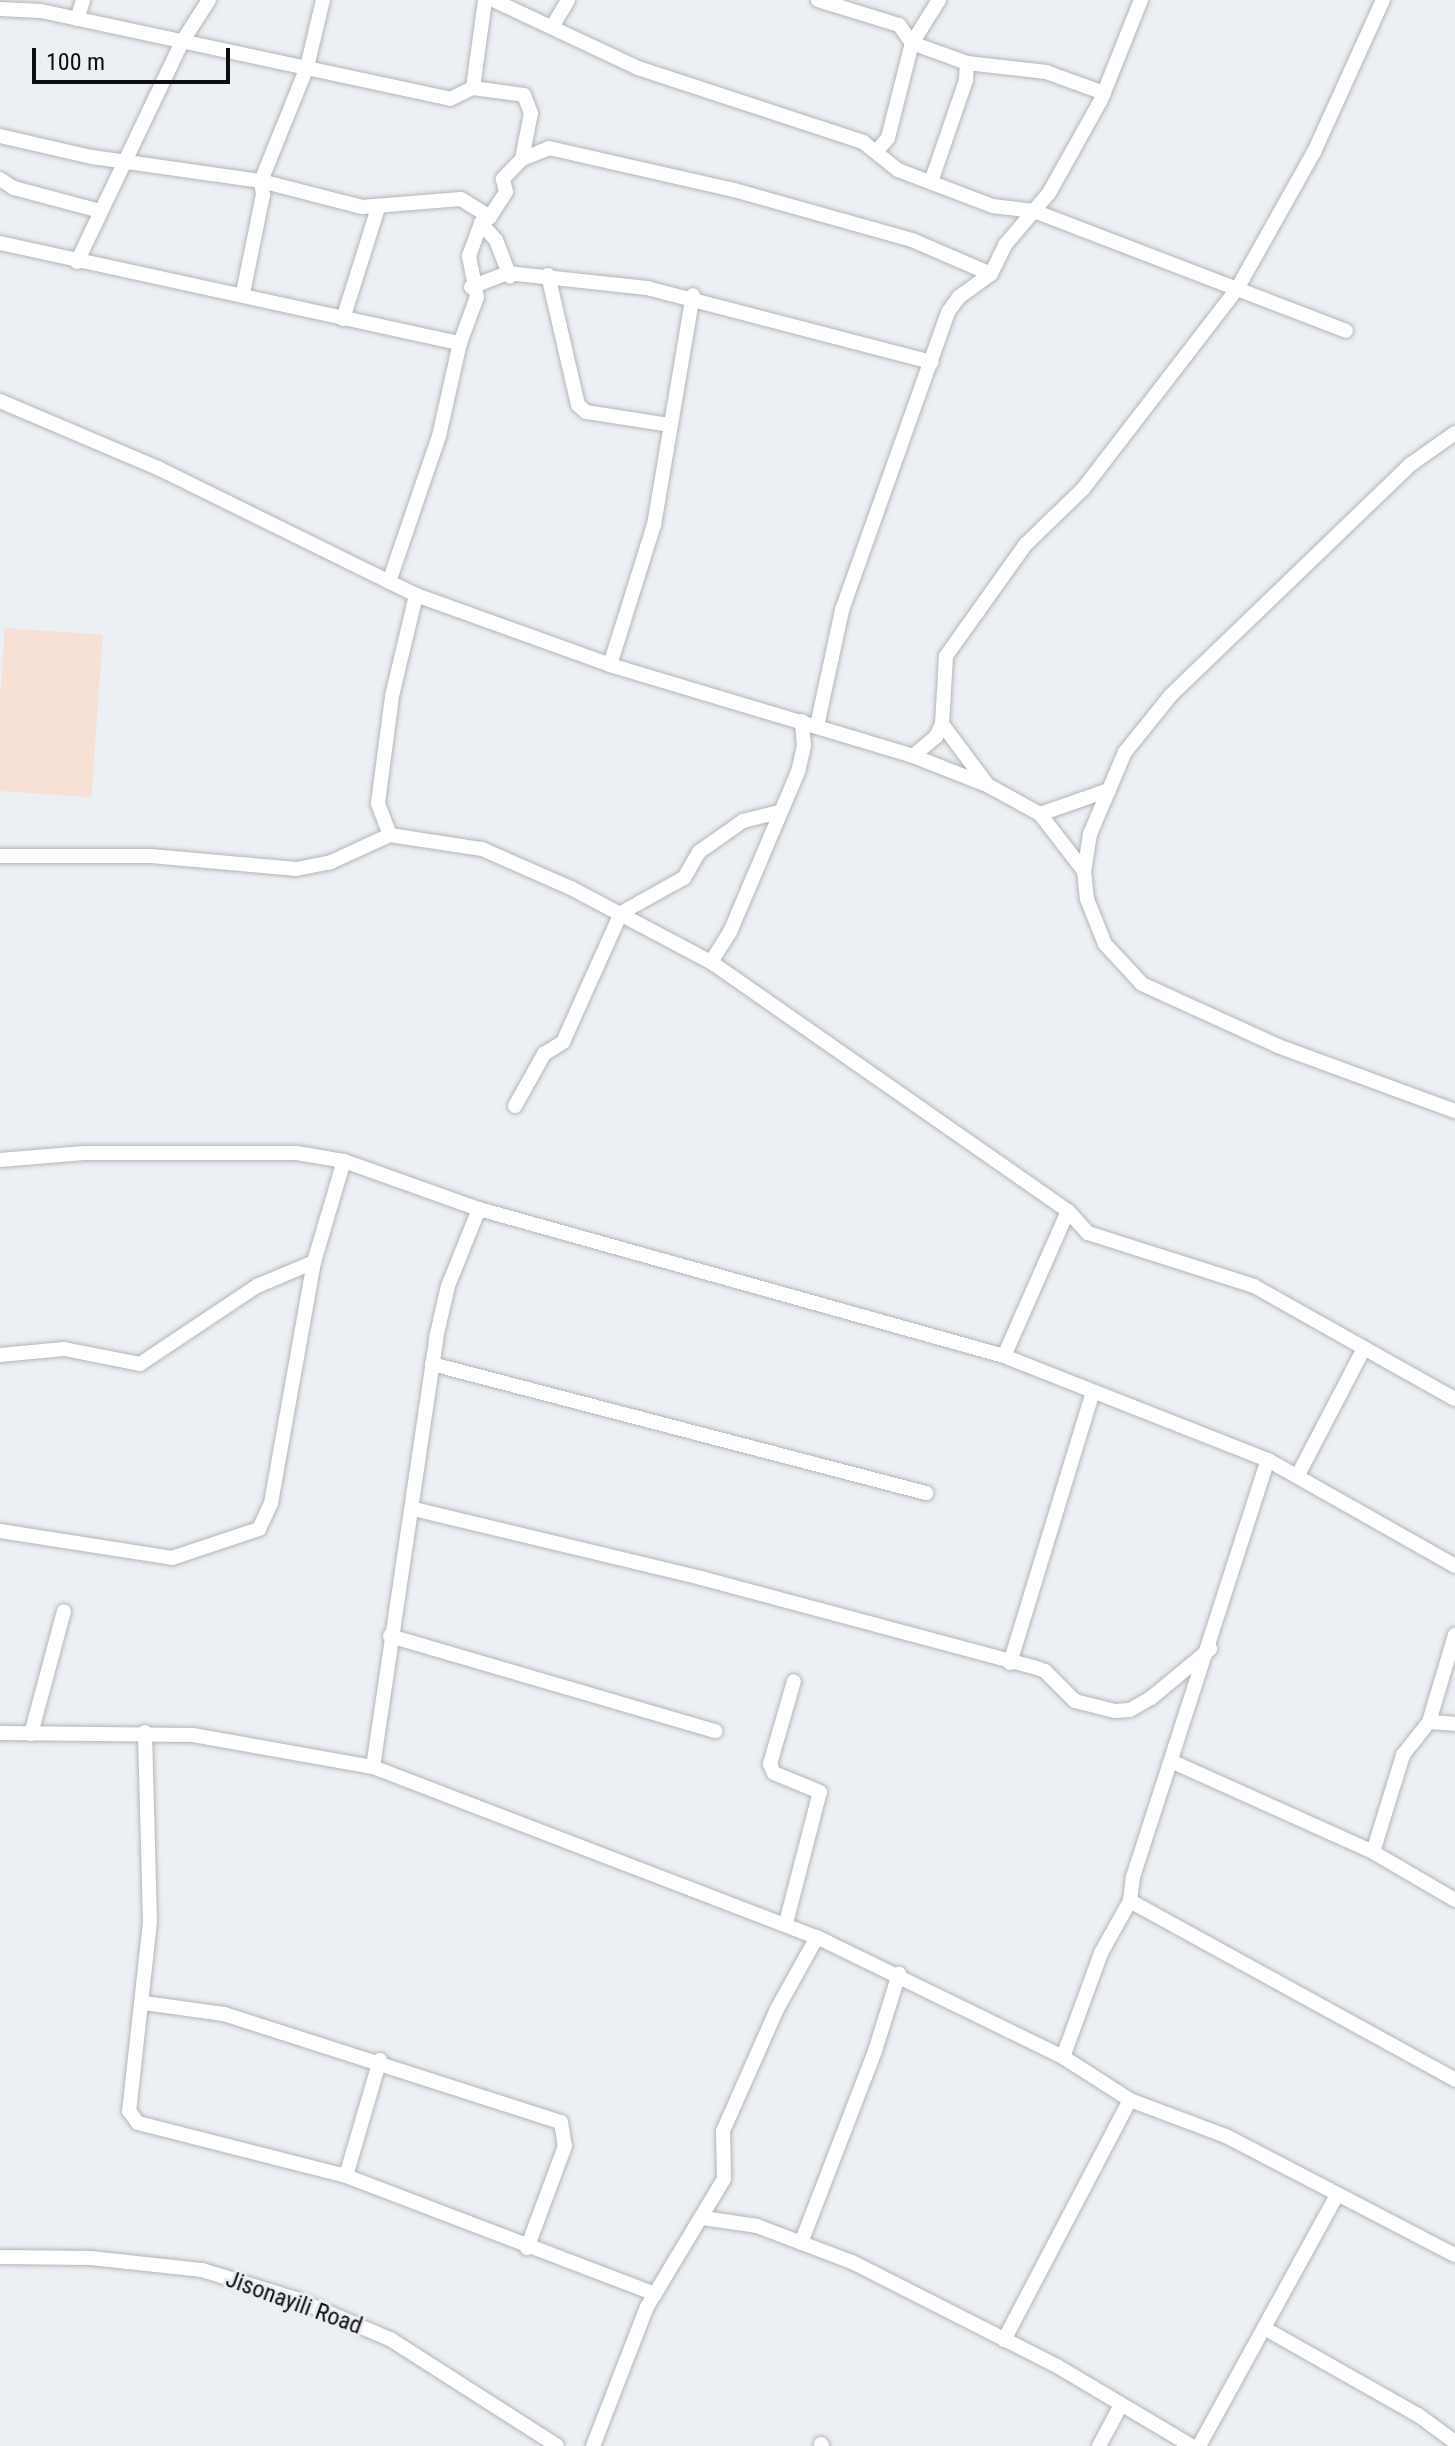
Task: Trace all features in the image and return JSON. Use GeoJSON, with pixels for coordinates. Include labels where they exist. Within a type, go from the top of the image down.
{"type":"FeatureCollection","features":[{"type":"Feature","properties":{"kind":"street"},"geometry":{"type":"LineString","coordinates":[[77,19],[83,0]]}},
{"type":"Feature","properties":{"kind":"street"},"geometry":{"type":"LineString","coordinates":[[77,262],[122,162],[182,42],[209,0]]}},
{"type":"Feature","properties":{"kind":"street"},"geometry":{"type":"LineString","coordinates":[[243,293],[263,195],[261,181],[307,67],[323,0]]}},
{"type":"Feature","properties":{"kind":"street"},"geometry":{"type":"LineString","coordinates":[[473,88],[485,0]]}},
{"type":"Feature","properties":{"kind":"street"},"geometry":{"type":"LineString","coordinates":[[493,0],[638,68],[853,138],[898,170],[932,179],[993,206],[1034,211],[1346,331]]}},
{"type":"Feature","properties":{"kind":"street"},"geometry":{"type":"LineString","coordinates":[[552,27],[568,0]]}},
{"type":"Feature","properties":{"kind":"street"},"geometry":{"type":"LineString","coordinates":[[818,0],[899,25],[912,43],[967,63],[1046,72],[1104,93]]}},
{"type":"Feature","properties":{"kind":"street"},"geometry":{"type":"LineString","coordinates":[[876,152],[888,138],[912,43],[939,0]]}},
{"type":"Feature","properties":{"kind":"street"},"geometry":{"type":"LineString","coordinates":[[817,726],[842,610],[948,312],[959,297],[991,274],[1005,245],[1034,211],[1104,93],[1141,0]]}},
{"type":"Feature","properties":{"kind":"street"},"geometry":{"type":"LineString","coordinates":[[913,756],[942,724],[946,656],[964,626],[1026,544],[1083,489],[1237,289],[1314,152],[1383,0]]}},
{"type":"Feature","properties":{"kind":"street"},"geometry":{"type":"LineString","coordinates":[[0,9],[77,19],[450,99],[473,88],[524,95],[531,113],[522,159]]}},
{"type":"Feature","properties":{"kind":"street"},"geometry":{"type":"LineString","coordinates":[[932,179],[966,80],[967,63]]}},
{"type":"Feature","properties":{"kind":"street"},"geometry":{"type":"LineString","coordinates":[[0,136],[122,162],[261,181],[378,208],[446,196],[473,204],[496,240],[510,276]]}},
{"type":"Feature","properties":{"kind":"street"},"geometry":{"type":"LineString","coordinates":[[389,582],[439,436],[460,343],[477,297],[471,287],[469,256],[485,220],[506,192],[503,179],[522,159],[549,148],[734,190],[912,240],[991,274]]}},
{"type":"Feature","properties":{"kind":"street"},"geometry":{"type":"LineString","coordinates":[[0,179],[14,188],[100,211]]}},
{"type":"Feature","properties":{"kind":"street"},"geometry":{"type":"LineString","coordinates":[[343,319],[378,208]]}},
{"type":"Feature","properties":{"kind":"street"},"geometry":{"type":"LineString","coordinates":[[0,243],[77,262],[243,293],[343,319],[460,343]]}},
{"type":"Feature","properties":{"kind":"street"},"geometry":{"type":"LineString","coordinates":[[471,287],[510,276],[548,275],[693,295],[815,334],[932,362]]}},
{"type":"Feature","properties":{"kind":"street"},"geometry":{"type":"LineString","coordinates":[[548,275],[578,405],[586,412],[670,425]]}},
{"type":"Feature","properties":{"kind":"street"},"geometry":{"type":"LineString","coordinates":[[610,665],[654,525],[693,295]]}},
{"type":"Feature","properties":{"kind":"street"},"geometry":{"type":"LineString","coordinates":[[0,401],[144,462],[416,595],[610,665],[913,756],[989,786],[1040,814],[1084,871]]}},
{"type":"Feature","properties":{"kind":"street"},"geometry":{"type":"LineString","coordinates":[[1455,433],[1411,464],[1171,695],[1125,752],[1090,834],[1084,871],[1087,899],[1105,944],[1142,984],[1278,1046],[1455,1111]]}},
{"type":"Feature","properties":{"kind":"street"},"geometry":{"type":"LineString","coordinates":[[372,843],[390,708],[416,595]]}},
{"type":"Feature","properties":{"kind":"street"},"geometry":{"type":"LineString","coordinates":[[711,962],[730,932],[798,772],[804,746],[802,721]]}},
{"type":"Feature","properties":{"kind":"street"},"geometry":{"type":"LineString","coordinates":[[942,724],[989,786]]}},
{"type":"Feature","properties":{"kind":"street"},"geometry":{"type":"LineString","coordinates":[[1040,814],[1109,790]]}},
{"type":"Feature","properties":{"kind":"street"},"geometry":{"type":"LineString","coordinates":[[378,812],[390,835]]}},
{"type":"Feature","properties":{"kind":"street"},"geometry":{"type":"LineString","coordinates":[[515,1106],[544,1054],[563,1042],[621,913],[684,878],[699,852],[743,821],[779,812]]}},
{"type":"Feature","properties":{"kind":"street"},"geometry":{"type":"LineString","coordinates":[[0,856],[151,856],[296,869],[331,862],[390,835],[482,849],[621,913],[711,962],[1068,1211],[1088,1233],[1254,1286],[1455,1399]]}},
{"type":"Feature","properties":{"kind":"street"},"geometry":{"type":"LineString","coordinates":[[0,1160],[84,1153],[297,1153],[344,1161],[479,1209],[1004,1356],[1268,1460],[1455,1566]]}},
{"type":"Feature","properties":{"kind":"street"},"geometry":{"type":"LineString","coordinates":[[0,1531],[172,1558],[259,1529],[271,1503],[314,1262],[344,1161]]}},
{"type":"Feature","properties":{"kind":"street"},"geometry":{"type":"LineString","coordinates":[[373,1767],[390,1636],[414,1509],[432,1364],[448,1286],[479,1209]]}},
{"type":"Feature","properties":{"kind":"street"},"geometry":{"type":"LineString","coordinates":[[1004,1356],[1068,1211]]}},
{"type":"Feature","properties":{"kind":"street"},"geometry":{"type":"LineString","coordinates":[[0,1355],[64,1349],[140,1364],[257,1286],[314,1262]]}},
{"type":"Feature","properties":{"kind":"street"},"geometry":{"type":"LineString","coordinates":[[1298,1475],[1364,1348]]}},
{"type":"Feature","properties":{"kind":"street"},"geometry":{"type":"LineString","coordinates":[[432,1364],[926,1493]]}},
{"type":"Feature","properties":{"kind":"street"},"geometry":{"type":"LineString","coordinates":[[1010,1663],[1093,1392]]}},
{"type":"Feature","properties":{"kind":"street"},"geometry":{"type":"LineString","coordinates":[[1063,2057],[1101,1953],[1130,1901],[1133,1877],[1210,1649],[1268,1460]]}},
{"type":"Feature","properties":{"kind":"street"},"geometry":{"type":"LineString","coordinates":[[414,1509],[701,1578],[1045,1671],[1075,1701],[1130,1710],[1210,1649]]}},
{"type":"Feature","properties":{"kind":"street"},"geometry":{"type":"LineString","coordinates":[[31,1734],[64,1611]]}},
{"type":"Feature","properties":{"kind":"street"},"geometry":{"type":"LineString","coordinates":[[1373,1852],[1403,1755],[1429,1722],[1455,1635]]}},
{"type":"Feature","properties":{"kind":"street"},"geometry":{"type":"LineString","coordinates":[[390,1636],[715,1731]]}},
{"type":"Feature","properties":{"kind":"street"},"geometry":{"type":"LineString","coordinates":[[786,1923],[820,1792],[774,1773],[770,1764],[794,1681]]}},
{"type":"Feature","properties":{"kind":"street"},"geometry":{"type":"LineString","coordinates":[[1429,1722],[1455,1724]]}},
{"type":"Feature","properties":{"kind":"street"},"geometry":{"type":"LineString","coordinates":[[145,1732],[150,1922],[144,2003],[129,2111],[138,2123],[346,2176],[527,2248],[607,2272],[655,2294]]}},
{"type":"Feature","properties":{"kind":"street"},"geometry":{"type":"LineString","coordinates":[[0,1733],[145,1732],[193,1735],[373,1767],[786,1923],[899,1974],[1063,2057],[1130,2100],[1226,2136],[1455,2254]]}},
{"type":"Feature","properties":{"kind":"street"},"geometry":{"type":"LineString","coordinates":[[1173,1762],[1373,1852],[1455,1900]]}},
{"type":"Feature","properties":{"kind":"street"},"geometry":{"type":"LineString","coordinates":[[1130,1901],[1455,2080]]}},
{"type":"Feature","properties":{"kind":"street"},"geometry":{"type":"LineString","coordinates":[[593,2446],[655,2294],[724,2179],[723,2131],[777,2009],[817,1937]]}},
{"type":"Feature","properties":{"kind":"street"},"geometry":{"type":"LineString","coordinates":[[801,2243],[875,2051],[899,1974]]}},
{"type":"Feature","properties":{"kind":"street"},"geometry":{"type":"LineString","coordinates":[[144,2003],[224,2014],[380,2060],[561,2122],[565,2146],[527,2248]]}},
{"type":"Feature","properties":{"kind":"street"},"geometry":{"type":"LineString","coordinates":[[346,2176],[380,2060]]}},
{"type":"Feature","properties":{"kind":"street"},"geometry":{"type":"LineString","coordinates":[[1004,2340],[1130,2100]]}},
{"type":"Feature","properties":{"kind":"street"},"geometry":{"type":"LineString","coordinates":[[1199,2446],[1337,2195]]}},
{"type":"Feature","properties":{"kind":"street"},"geometry":{"type":"LineString","coordinates":[[703,2218],[757,2226],[852,2262],[1004,2340],[1192,2446]]}},
{"type":"Feature","properties":{"kind":"street","name":"Jisonayili Road"},"geometry":{"type":"LineString","coordinates":[[0,2257],[91,2258],[202,2270],[296,2299],[390,2339],[557,2446]]}},
{"type":"Feature","properties":{"kind":"street"},"geometry":{"type":"LineString","coordinates":[[1264,2328],[1418,2415],[1455,2442]]}},
{"type":"Feature","properties":{"kind":"street"},"geometry":{"type":"LineString","coordinates":[[1099,2446],[1121,2405]]}},
{"type":"Feature","properties":{"kind":"shaded area"},"geometry":{"type":"Polygon","coordinates":[[[5,628],[103,635],[91,797],[0,791],[0,700],[5,628]]]}}]}
